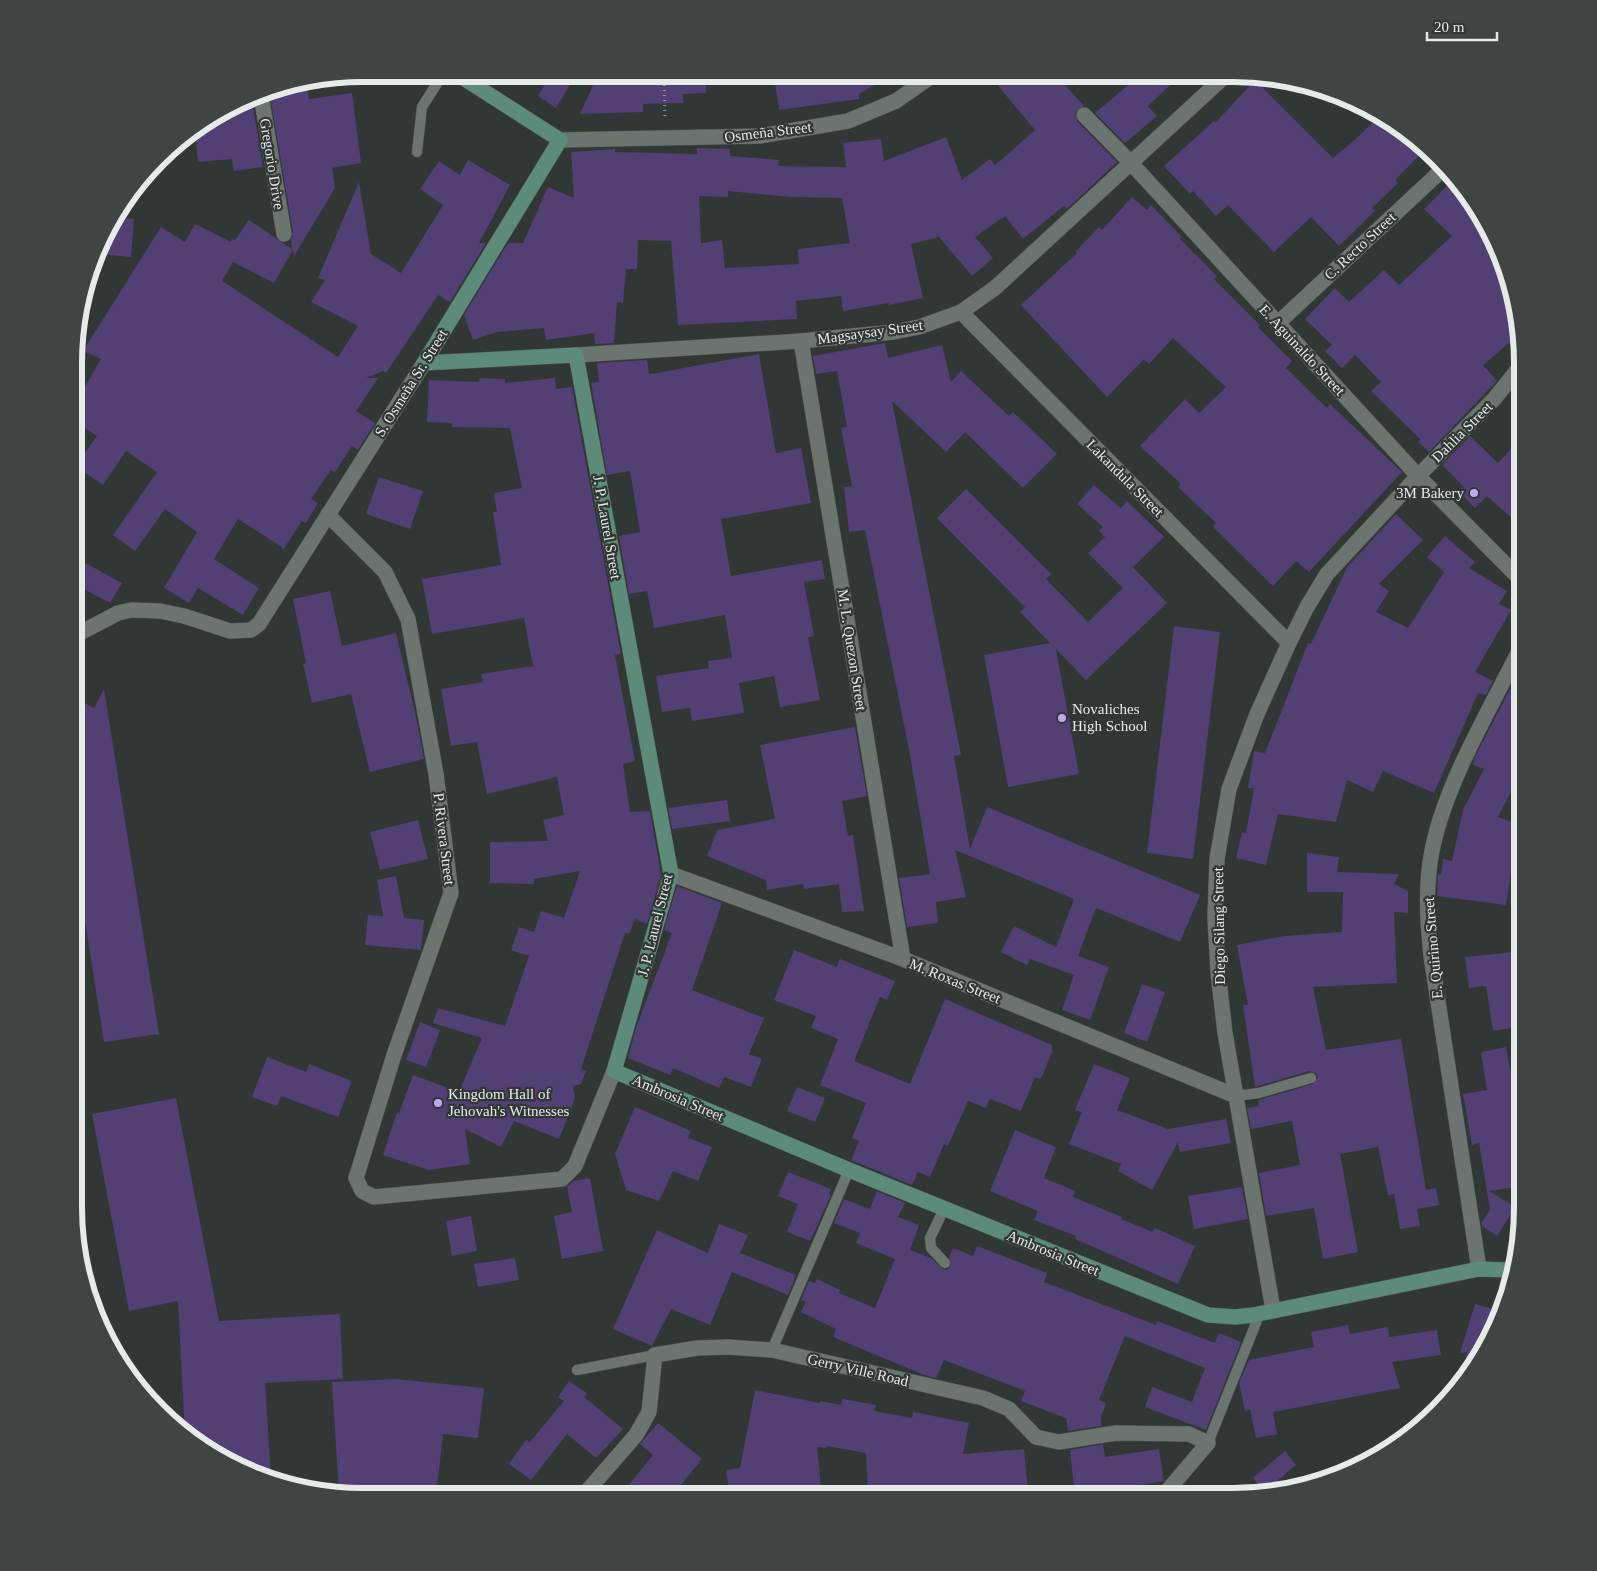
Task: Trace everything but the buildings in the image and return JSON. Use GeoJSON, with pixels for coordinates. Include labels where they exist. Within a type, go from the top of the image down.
{"type":"FeatureCollection","features":[{"type":"Feature","properties":{"kind":"street"},"geometry":{"type":"LineString","coordinates":[[471,83],[560,140]]}},
{"type":"Feature","properties":{"kind":"street","name":"Osmeña Street"},"geometry":{"type":"LineString","coordinates":[[560,140],[666,140],[760,136],[848,121],[896,102],[922,83]]}},
{"type":"Feature","properties":{"kind":"street","name":"Magsaysay Street"},"geometry":{"type":"LineString","coordinates":[[424,363],[801,341],[894,332],[919,327],[961,312],[995,288],[1217,83]]}},
{"type":"Feature","properties":{"kind":"street","name":"Gregorio Drive"},"geometry":{"type":"LineString","coordinates":[[262,101],[284,234]]}},
{"type":"Feature","properties":{"kind":"street","name":"E. Aguinaldo Street"},"geometry":{"type":"LineString","coordinates":[[1084,115],[1131,163],[1418,476],[1514,573]]}},
{"type":"Feature","properties":{"kind":"street","name":"S. Osmeña Sr. Street"},"geometry":{"type":"LineString","coordinates":[[83,631],[112,616],[131,610],[176,614],[230,631],[251,630],[259,624],[424,363],[560,140]]}},
{"type":"Feature","properties":{"kind":"street","name":"C. Recto Street"},"geometry":{"type":"LineString","coordinates":[[1278,323],[1439,172]]}},
{"type":"Feature","properties":{"kind":"street","name":"Lakandula Street"},"geometry":{"type":"LineString","coordinates":[[961,312],[1289,643]]}},
{"type":"Feature","properties":{"kind":"street","name":"M. L. Quezon Street"},"geometry":{"type":"LineString","coordinates":[[801,341],[903,959]]}},
{"type":"Feature","properties":{"kind":"street","name":"J. P. Laurel Street"},"geometry":{"type":"LineString","coordinates":[[356,1178],[362,1191],[374,1197],[562,1179],[575,1166],[614,1071],[671,874],[576,355]]}},
{"type":"Feature","properties":{"kind":"street","name":"Dahlia Street"},"geometry":{"type":"LineString","coordinates":[[1418,476],[1496,398],[1514,375]]}},
{"type":"Feature","properties":{"kind":"street","name":"Diego Silang Street"},"geometry":{"type":"LineString","coordinates":[[1267,1312],[1236,1096],[1225,1034],[1218,972],[1215,917],[1217,859],[1229,790],[1258,714],[1306,607],[1327,574],[1418,476]]}},
{"type":"Feature","properties":{"kind":"street","name":"P. Rivera Street"},"geometry":{"type":"LineString","coordinates":[[328,515],[385,572],[408,619],[436,774],[451,893],[394,1055],[356,1178]]}},
{"type":"Feature","properties":{"kind":"street","name":"E. Quirino Street"},"geometry":{"type":"LineString","coordinates":[[1479,1270],[1431,956],[1427,920],[1428,878],[1433,845],[1457,776],[1514,661]]}},
{"type":"Feature","properties":{"kind":"street","name":"M. Roxas Street"},"geometry":{"type":"LineString","coordinates":[[671,874],[903,959],[1236,1096]]}},
{"type":"Feature","properties":{"kind":"street","name":"Ambrosia Street"},"geometry":{"type":"LineString","coordinates":[[614,1071],[849,1170],[1208,1315],[1235,1317],[1479,1270],[1507,1270]]}},
{"type":"Feature","properties":{"kind":"street","name":"Gerry Ville Road"},"geometry":{"type":"LineString","coordinates":[[655,1355],[704,1348],[728,1347],[772,1350],[983,1398],[1009,1409],[1036,1437],[1059,1442],[1116,1433],[1189,1434],[1208,1444]]}},
{"type":"Feature","properties":{"kind":"street"},"geometry":{"type":"LineString","coordinates":[[590,1488],[636,1435],[649,1412],[655,1355]]}},
{"type":"Feature","properties":{"kind":"street"},"geometry":{"type":"LineString","coordinates":[[1170,1488],[1208,1444]]}},
{"type":"Feature","properties":{"kind":"lane"},"geometry":{"type":"LineString","coordinates":[[418,152],[422,106],[437,83]]}},
{"type":"Feature","properties":{"kind":"lane"},"geometry":{"type":"LineString","coordinates":[[1236,1096],[1259,1093],[1311,1078]]}},
{"type":"Feature","properties":{"kind":"lane"},"geometry":{"type":"LineString","coordinates":[[772,1350],[849,1170]]}},
{"type":"Feature","properties":{"kind":"lane"},"geometry":{"type":"LineString","coordinates":[[944,1209],[930,1238],[931,1248],[945,1263]]}},
{"type":"Feature","properties":{"kind":"lane"},"geometry":{"type":"LineString","coordinates":[[1208,1444],[1267,1312]]}},
{"type":"Feature","properties":{"kind":"lane"},"geometry":{"type":"LineString","coordinates":[[577,1370],[655,1355]]}},
{"type":"Feature","properties":{"kind":"path"},"geometry":{"type":"LineString","coordinates":[[664,83],[666,140]]}},
{"type":"Feature","properties":{"kind":"place","name":"3M Bakery"},"geometry":{"type":"Point","coordinates":[1474,493]}},
{"type":"Feature","properties":{"kind":"place","name":"Novaliches High School"},"geometry":{"type":"Point","coordinates":[1062,718]}},
{"type":"Feature","properties":{"kind":"place","name":"Kingdom Hall of Jehovah's Witnesses"},"geometry":{"type":"Point","coordinates":[438,1103]}}]}
